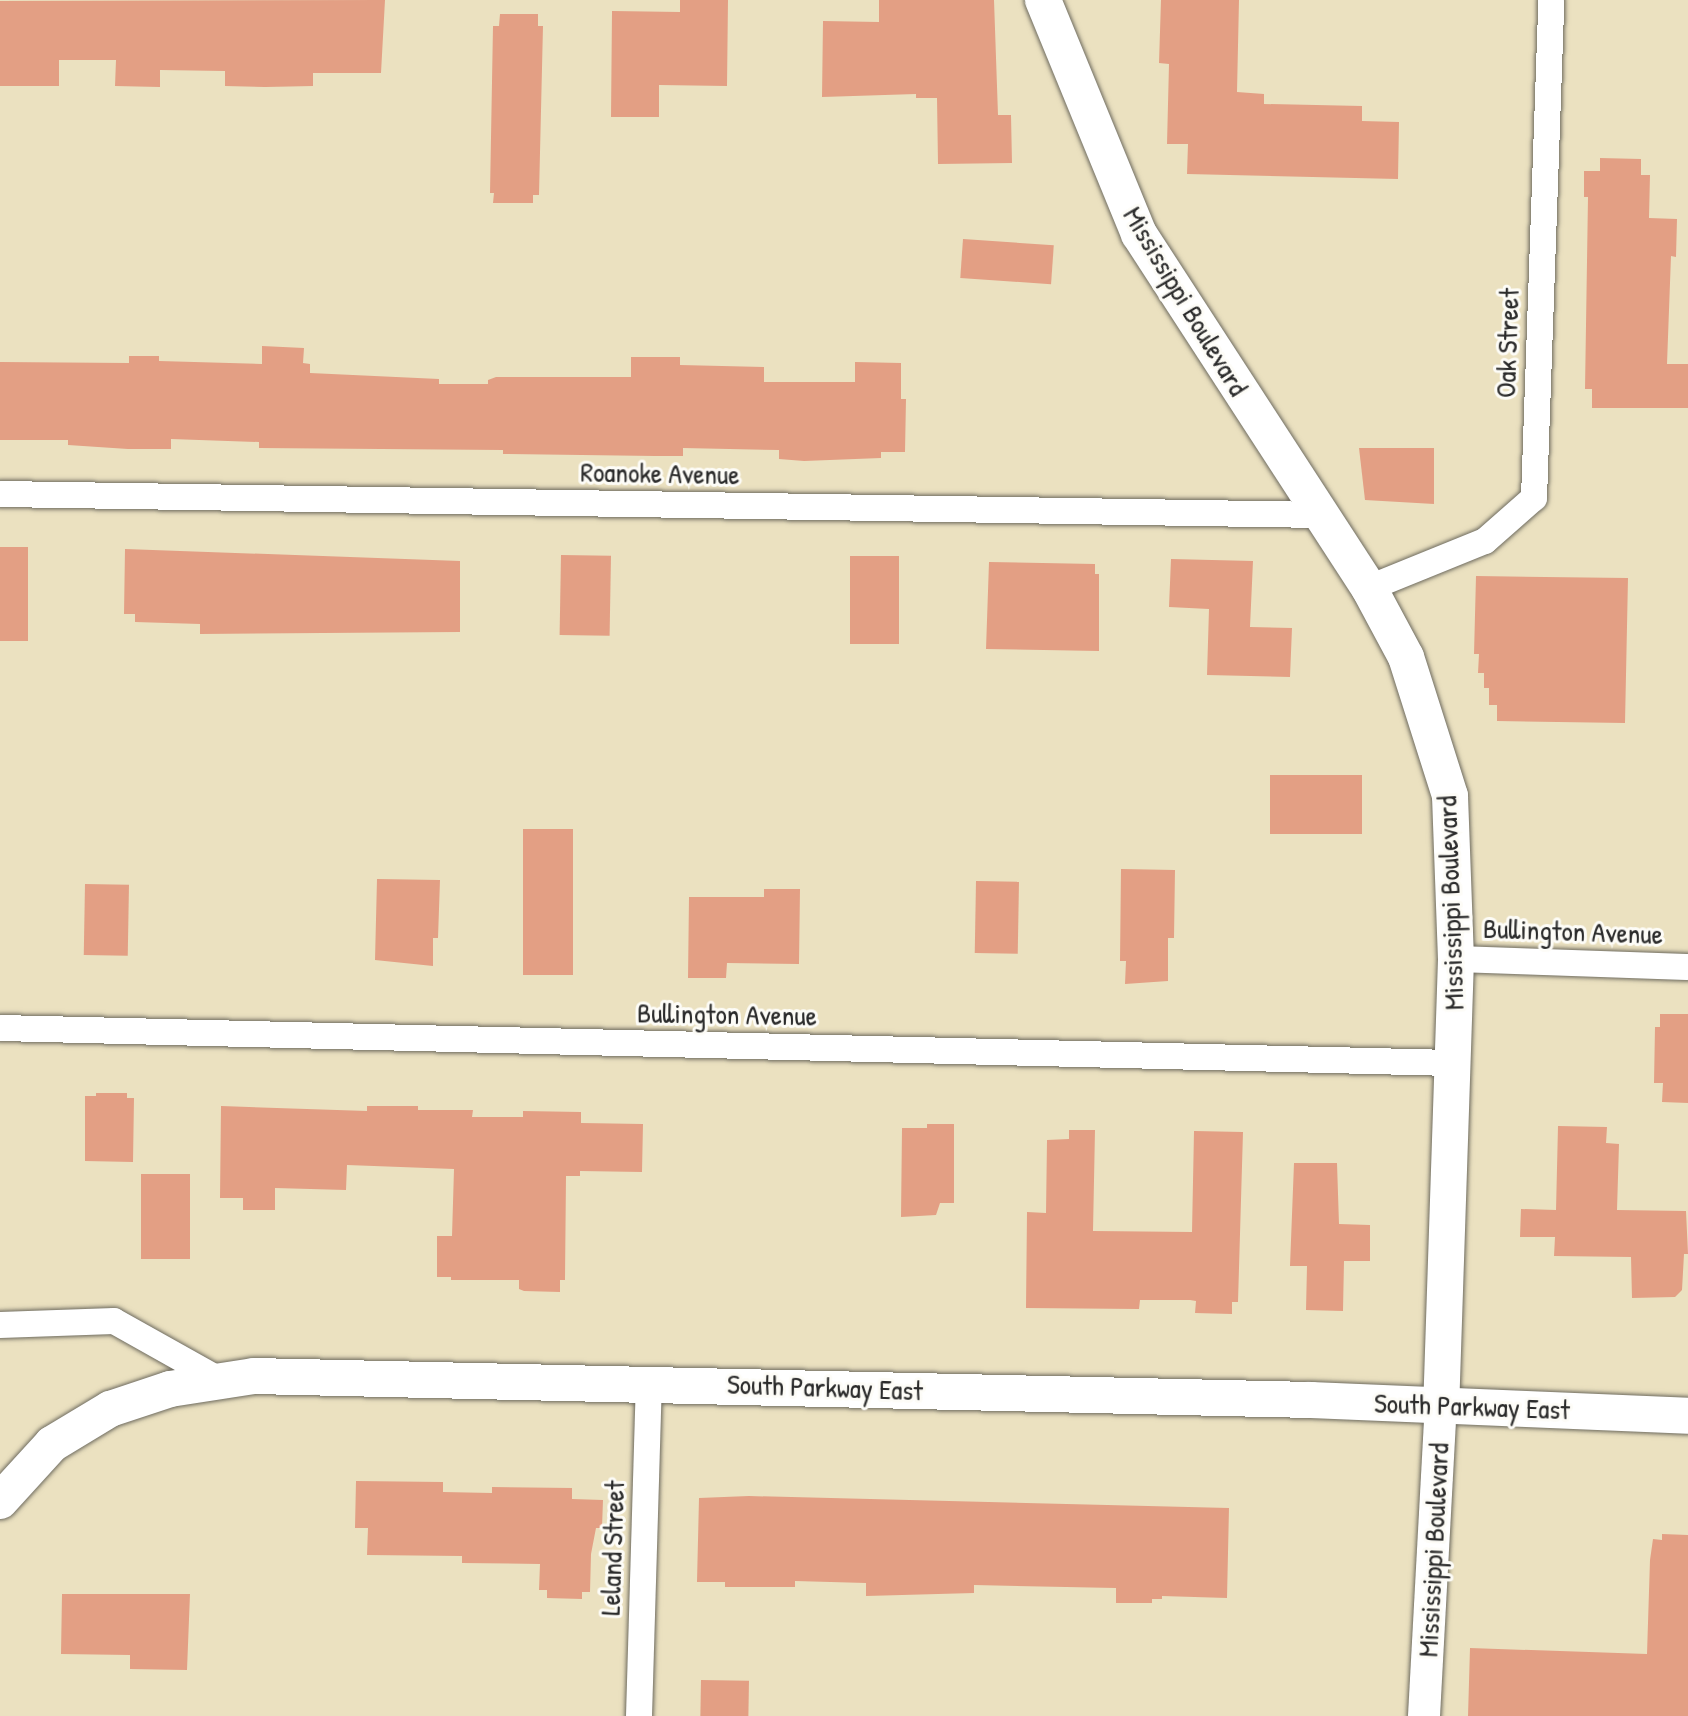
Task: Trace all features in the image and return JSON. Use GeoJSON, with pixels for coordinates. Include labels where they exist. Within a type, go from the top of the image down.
{"type":"FeatureCollection","features":[{"type":"Feature","properties":{"kind":"main road","name":"Mississippi Boulevard"},"geometry":{"type":"LineString","coordinates":[[1043,0],[1139,234],[1369,588],[1406,657],[1450,796],[1456,959],[1441,1405]]}},
{"type":"Feature","properties":{"kind":"main road","name":"South Parkway East"},"geometry":{"type":"LineString","coordinates":[[0,1501],[52,1444],[110,1409],[170,1389],[254,1376],[649,1382],[1441,1405],[1688,1416]]}},
{"type":"Feature","properties":{"kind":"street","name":"Oak Street"},"geometry":{"type":"LineString","coordinates":[[1369,588],[1485,541],[1534,498],[1551,0]]}},
{"type":"Feature","properties":{"kind":"street","name":"Roanoke Avenue"},"geometry":{"type":"LineString","coordinates":[[0,494],[1320,515]]}},
{"type":"Feature","properties":{"kind":"street","name":"Bullington Avenue"},"geometry":{"type":"LineString","coordinates":[[1456,959],[1688,967]]}},
{"type":"Feature","properties":{"kind":"street","name":"Bullington Avenue"},"geometry":{"type":"LineString","coordinates":[[0,1028],[1452,1063]]}},
{"type":"Feature","properties":{"kind":"street"},"geometry":{"type":"LineString","coordinates":[[0,1325],[114,1321],[221,1381]]}},
{"type":"Feature","properties":{"kind":"street","name":"Leland Street"},"geometry":{"type":"LineString","coordinates":[[639,1716],[649,1382]]}},
{"type":"Feature","properties":{"kind":"street","name":"Mississippi Boulevard"},"geometry":{"type":"LineString","coordinates":[[1424,1716],[1441,1405]]}},
{"type":"Feature","properties":{"kind":"building"},"geometry":{"type":"Polygon","coordinates":[[[385,0],[381,73],[313,73],[313,86],[265,87],[225,86],[225,71],[160,70],[160,87],[115,86],[116,60],[59,60],[59,86],[0,86],[0,1],[385,0]]]}},
{"type":"Feature","properties":{"kind":"building"},"geometry":{"type":"Polygon","coordinates":[[[680,0],[728,0],[727,86],[659,85],[659,117],[611,117],[612,11],[680,12],[680,0]]]}},
{"type":"Feature","properties":{"kind":"building"},"geometry":{"type":"Polygon","coordinates":[[[879,0],[994,0],[998,115],[1011,115],[1012,163],[938,164],[937,98],[916,98],[916,94],[822,97],[823,21],[879,22],[879,0]]]}},
{"type":"Feature","properties":{"kind":"building"},"geometry":{"type":"Polygon","coordinates":[[[1161,0],[1239,0],[1237,92],[1264,94],[1264,104],[1362,106],[1362,121],[1399,122],[1398,179],[1187,174],[1188,144],[1167,144],[1169,64],[1159,63],[1161,0]]]}},
{"type":"Feature","properties":{"kind":"building"},"geometry":{"type":"Polygon","coordinates":[[[500,14],[538,14],[538,26],[543,26],[539,195],[533,195],[533,203],[493,203],[494,193],[490,193],[493,26],[499,26],[500,14]]]}},
{"type":"Feature","properties":{"kind":"building"},"geometry":{"type":"Polygon","coordinates":[[[1600,158],[1641,159],[1641,175],[1650,175],[1649,218],[1677,219],[1676,257],[1671,256],[1667,364],[1688,364],[1688,408],[1592,408],[1592,389],[1585,389],[1588,197],[1584,197],[1584,171],[1600,171],[1600,158]]]}},
{"type":"Feature","properties":{"kind":"building"},"geometry":{"type":"Polygon","coordinates":[[[963,239],[1054,245],[1051,284],[960,278],[963,239]]]}},
{"type":"Feature","properties":{"kind":"building"},"geometry":{"type":"Polygon","coordinates":[[[262,346],[304,348],[303,363],[310,364],[310,373],[439,379],[439,384],[488,384],[488,380],[496,377],[631,377],[631,357],[680,357],[680,365],[764,367],[764,382],[855,382],[855,362],[901,363],[901,399],[906,399],[905,452],[881,452],[881,458],[804,461],[779,459],[779,450],[683,448],[683,456],[655,456],[503,454],[503,450],[259,448],[259,442],[171,439],[171,449],[128,449],[68,445],[68,440],[0,440],[0,362],[129,363],[129,356],[159,356],[159,361],[262,364],[262,346]]]}},
{"type":"Feature","properties":{"kind":"building"},"geometry":{"type":"Polygon","coordinates":[[[1359,448],[1434,448],[1434,504],[1365,500],[1359,448]]]}},
{"type":"Feature","properties":{"kind":"building"},"geometry":{"type":"Polygon","coordinates":[[[0,547],[28,547],[28,641],[0,641],[0,547]]]}},
{"type":"Feature","properties":{"kind":"building"},"geometry":{"type":"Polygon","coordinates":[[[125,549],[460,561],[460,632],[200,634],[200,624],[135,622],[135,614],[124,614],[125,549]]]}},
{"type":"Feature","properties":{"kind":"building"},"geometry":{"type":"Polygon","coordinates":[[[561,555],[611,556],[610,636],[560,635],[561,555]]]}},
{"type":"Feature","properties":{"kind":"building"},"geometry":{"type":"Polygon","coordinates":[[[850,556],[899,556],[899,644],[850,644],[850,556]]]}},
{"type":"Feature","properties":{"kind":"building"},"geometry":{"type":"Polygon","coordinates":[[[1171,559],[1253,561],[1250,627],[1292,628],[1290,677],[1207,675],[1209,609],[1169,607],[1171,559]]]}},
{"type":"Feature","properties":{"kind":"building"},"geometry":{"type":"Polygon","coordinates":[[[989,562],[1095,564],[1095,574],[1099,574],[1099,651],[986,649],[989,562]]]}},
{"type":"Feature","properties":{"kind":"building"},"geometry":{"type":"Polygon","coordinates":[[[1476,576],[1628,578],[1625,723],[1497,721],[1497,705],[1489,705],[1489,688],[1484,688],[1484,673],[1478,673],[1479,654],[1474,654],[1476,576]]]}},
{"type":"Feature","properties":{"kind":"building"},"geometry":{"type":"Polygon","coordinates":[[[1270,775],[1362,775],[1362,834],[1270,834],[1270,775]]]}},
{"type":"Feature","properties":{"kind":"building"},"geometry":{"type":"Polygon","coordinates":[[[523,829],[573,829],[573,975],[523,975],[523,829]]]}},
{"type":"Feature","properties":{"kind":"building"},"geometry":{"type":"Polygon","coordinates":[[[1121,869],[1175,870],[1174,938],[1168,938],[1168,981],[1125,984],[1126,961],[1120,961],[1121,869]]]}},
{"type":"Feature","properties":{"kind":"building"},"geometry":{"type":"Polygon","coordinates":[[[377,879],[440,880],[438,938],[433,938],[433,966],[375,960],[377,879]]]}},
{"type":"Feature","properties":{"kind":"building"},"geometry":{"type":"Polygon","coordinates":[[[976,881],[1019,882],[1018,954],[975,953],[976,881]]]}},
{"type":"Feature","properties":{"kind":"building"},"geometry":{"type":"Polygon","coordinates":[[[85,884],[129,885],[128,956],[84,955],[85,884]]]}},
{"type":"Feature","properties":{"kind":"building"},"geometry":{"type":"Polygon","coordinates":[[[764,889],[800,889],[799,964],[727,963],[726,978],[688,978],[689,897],[764,897],[764,889]]]}},
{"type":"Feature","properties":{"kind":"building"},"geometry":{"type":"Polygon","coordinates":[[[1660,1014],[1688,1014],[1688,1103],[1662,1102],[1663,1083],[1654,1083],[1655,1027],[1660,1027],[1660,1014]]]}},
{"type":"Feature","properties":{"kind":"building"},"geometry":{"type":"Polygon","coordinates":[[[96,1093],[127,1093],[127,1098],[134,1098],[133,1162],[85,1161],[85,1096],[96,1096],[96,1093]]]}},
{"type":"Feature","properties":{"kind":"building"},"geometry":{"type":"Polygon","coordinates":[[[221,1106],[367,1111],[367,1106],[418,1106],[418,1110],[473,1110],[472,1117],[523,1117],[523,1111],[581,1112],[581,1123],[643,1124],[642,1172],[580,1171],[580,1176],[566,1176],[565,1280],[560,1280],[560,1292],[524,1291],[519,1289],[519,1280],[451,1280],[451,1277],[437,1277],[437,1236],[452,1236],[454,1169],[347,1165],[346,1190],[275,1188],[275,1210],[243,1210],[243,1198],[220,1198],[221,1106]]]}},
{"type":"Feature","properties":{"kind":"building"},"geometry":{"type":"Polygon","coordinates":[[[927,1124],[954,1124],[954,1203],[940,1203],[936,1215],[901,1217],[902,1128],[927,1128],[927,1124]]]}},
{"type":"Feature","properties":{"kind":"building"},"geometry":{"type":"Polygon","coordinates":[[[1558,1126],[1607,1127],[1606,1143],[1619,1144],[1617,1210],[1686,1211],[1688,1254],[1684,1254],[1682,1290],[1675,1297],[1632,1298],[1631,1257],[1554,1256],[1555,1237],[1520,1237],[1521,1209],[1556,1210],[1558,1126]]]}},
{"type":"Feature","properties":{"kind":"building"},"geometry":{"type":"Polygon","coordinates":[[[1069,1130],[1095,1130],[1093,1231],[1192,1232],[1194,1131],[1243,1132],[1238,1302],[1232,1302],[1232,1314],[1195,1313],[1196,1301],[1190,1300],[1140,1300],[1139,1309],[1026,1308],[1027,1212],[1046,1213],[1047,1140],[1069,1139],[1069,1130]]]}},
{"type":"Feature","properties":{"kind":"building"},"geometry":{"type":"Polygon","coordinates":[[[1294,1163],[1337,1163],[1339,1224],[1370,1225],[1370,1261],[1344,1261],[1343,1311],[1306,1310],[1307,1266],[1290,1266],[1294,1163]]]}},
{"type":"Feature","properties":{"kind":"building"},"geometry":{"type":"Polygon","coordinates":[[[141,1174],[190,1174],[190,1259],[141,1259],[141,1174]]]}},
{"type":"Feature","properties":{"kind":"building"},"geometry":{"type":"Polygon","coordinates":[[[356,1481],[443,1482],[443,1492],[492,1493],[492,1487],[572,1488],[572,1499],[603,1500],[602,1528],[596,1528],[591,1554],[590,1592],[582,1592],[582,1599],[547,1598],[547,1590],[539,1590],[540,1564],[462,1563],[462,1556],[367,1555],[368,1528],[355,1528],[356,1481]]]}},
{"type":"Feature","properties":{"kind":"building"},"geometry":{"type":"Polygon","coordinates":[[[749,1496],[1229,1508],[1227,1598],[1162,1596],[1162,1599],[1152,1599],[1152,1603],[1116,1603],[1116,1588],[974,1585],[974,1593],[866,1596],[866,1583],[795,1581],[795,1587],[725,1587],[725,1582],[697,1582],[699,1498],[749,1496]]]}},
{"type":"Feature","properties":{"kind":"building"},"geometry":{"type":"Polygon","coordinates":[[[1662,1534],[1688,1535],[1688,1716],[1468,1716],[1470,1648],[1647,1654],[1650,1560],[1653,1539],[1662,1540],[1662,1534]]]}},
{"type":"Feature","properties":{"kind":"building"},"geometry":{"type":"Polygon","coordinates":[[[62,1594],[190,1594],[187,1670],[130,1669],[130,1655],[61,1654],[62,1594]]]}},
{"type":"Feature","properties":{"kind":"building"},"geometry":{"type":"Polygon","coordinates":[[[701,1680],[749,1681],[748,1716],[700,1716],[701,1680]]]}}]}
